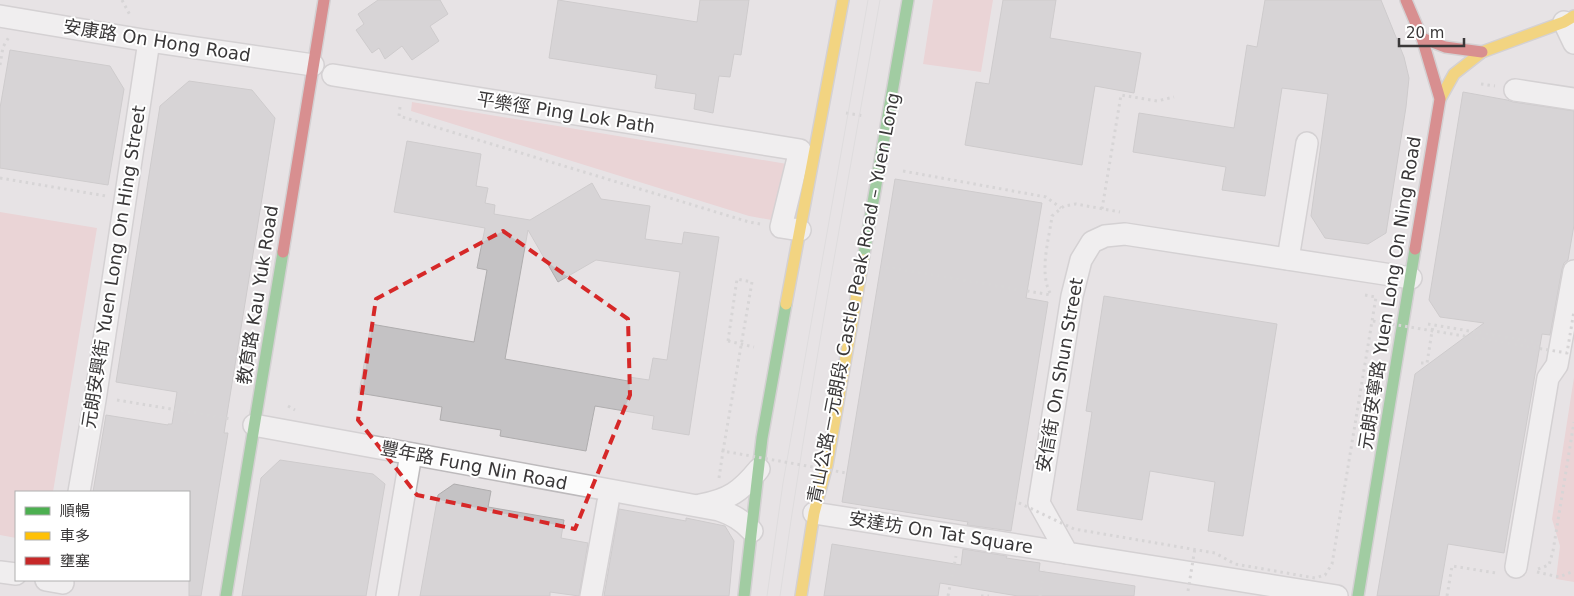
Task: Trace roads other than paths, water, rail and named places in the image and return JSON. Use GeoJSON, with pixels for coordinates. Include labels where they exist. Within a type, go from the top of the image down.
{"type":"FeatureCollection","features":[{"type":"Feature","properties":{"kind":"main road","name":"教育路 Kau Yuk Road"},"geometry":{"type":"LineString","coordinates":[[226,596],[245,423],[324,0]]}},
{"type":"Feature","properties":{"kind":"main road"},"geometry":{"type":"LineString","coordinates":[[744,596],[790,229],[830,81],[843,0]]}},
{"type":"Feature","properties":{"kind":"main road","name":"青山公路－元朗段 Castle Peak Road – Yuen Long"},"geometry":{"type":"LineString","coordinates":[[800,596],[814,513],[827,465],[844,372],[908,0]]}},
{"type":"Feature","properties":{"kind":"main road","name":"元朗安寧路 Yuen Long On Ning Road"},"geometry":{"type":"LineString","coordinates":[[1358,596],[1440,99],[1422,38],[1406,0]]}},
{"type":"Feature","properties":{"kind":"main road"},"geometry":{"type":"LineString","coordinates":[[1440,99],[1454,74],[1482,52],[1571,15]]}},
{"type":"Feature","properties":{"kind":"main road"},"geometry":{"type":"LineString","coordinates":[[1422,38],[1446,47],[1482,52]]}},
{"type":"Feature","properties":{"kind":"street"},"geometry":{"type":"LineString","coordinates":[[1571,0],[1574,42]]}},
{"type":"Feature","properties":{"kind":"street","name":"安康路 On Hong Road"},"geometry":{"type":"LineString","coordinates":[[0,16],[148,41],[313,65]]}},
{"type":"Feature","properties":{"kind":"street","name":"元朗安興街 Yuen Long On Hing Street"},"geometry":{"type":"LineString","coordinates":[[79,491],[95,400],[148,41]]}},
{"type":"Feature","properties":{"kind":"street","name":"平樂徑 Ping Lok Path"},"geometry":{"type":"LineString","coordinates":[[333,75],[800,150],[790,229]]}},
{"type":"Feature","properties":{"kind":"street"},"geometry":{"type":"LineString","coordinates":[[1515,90],[1574,99]]}},
{"type":"Feature","properties":{"kind":"street"},"geometry":{"type":"LineString","coordinates":[[1288,259],[1307,143]]}},
{"type":"Feature","properties":{"kind":"street","name":"安信街 On Shun Street"},"geometry":{"type":"LineString","coordinates":[[1067,553],[1039,503],[1072,296],[1081,260],[1092,242],[1105,236],[1125,234],[1411,278]]}},
{"type":"Feature","properties":{"kind":"street"},"geometry":{"type":"LineString","coordinates":[[1516,567],[1548,378],[1557,364],[1574,271]]}},
{"type":"Feature","properties":{"kind":"street","name":"豐年路 Fung Nin Road"},"geometry":{"type":"LineString","coordinates":[[245,423],[695,506],[731,514],[752,531]]}},
{"type":"Feature","properties":{"kind":"street"},"geometry":{"type":"LineString","coordinates":[[387,596],[411,454]]}},
{"type":"Feature","properties":{"kind":"street","name":"豐年路 Fung Nin Road"},"geometry":{"type":"LineString","coordinates":[[695,506],[731,496],[745,486],[759,469]]}},
{"type":"Feature","properties":{"kind":"street"},"geometry":{"type":"LineString","coordinates":[[591,596],[608,502]]}},
{"type":"Feature","properties":{"kind":"street","name":"安達坊 On Tat Square"},"geometry":{"type":"LineString","coordinates":[[814,513],[1067,553]]}},
{"type":"Feature","properties":{"kind":"street"},"geometry":{"type":"LineString","coordinates":[[1067,553],[1338,596]]}},
{"type":"Feature","properties":{"kind":"street"},"geometry":{"type":"LineString","coordinates":[[0,572],[15,574]]}},
{"type":"Feature","properties":{"kind":"tram line"},"geometry":{"type":"LineString","coordinates":[[767,596],[783,483],[868,0]]}},
{"type":"Feature","properties":{"kind":"tram line"},"geometry":{"type":"LineString","coordinates":[[780,596],[815,372],[880,0]]}}]}
